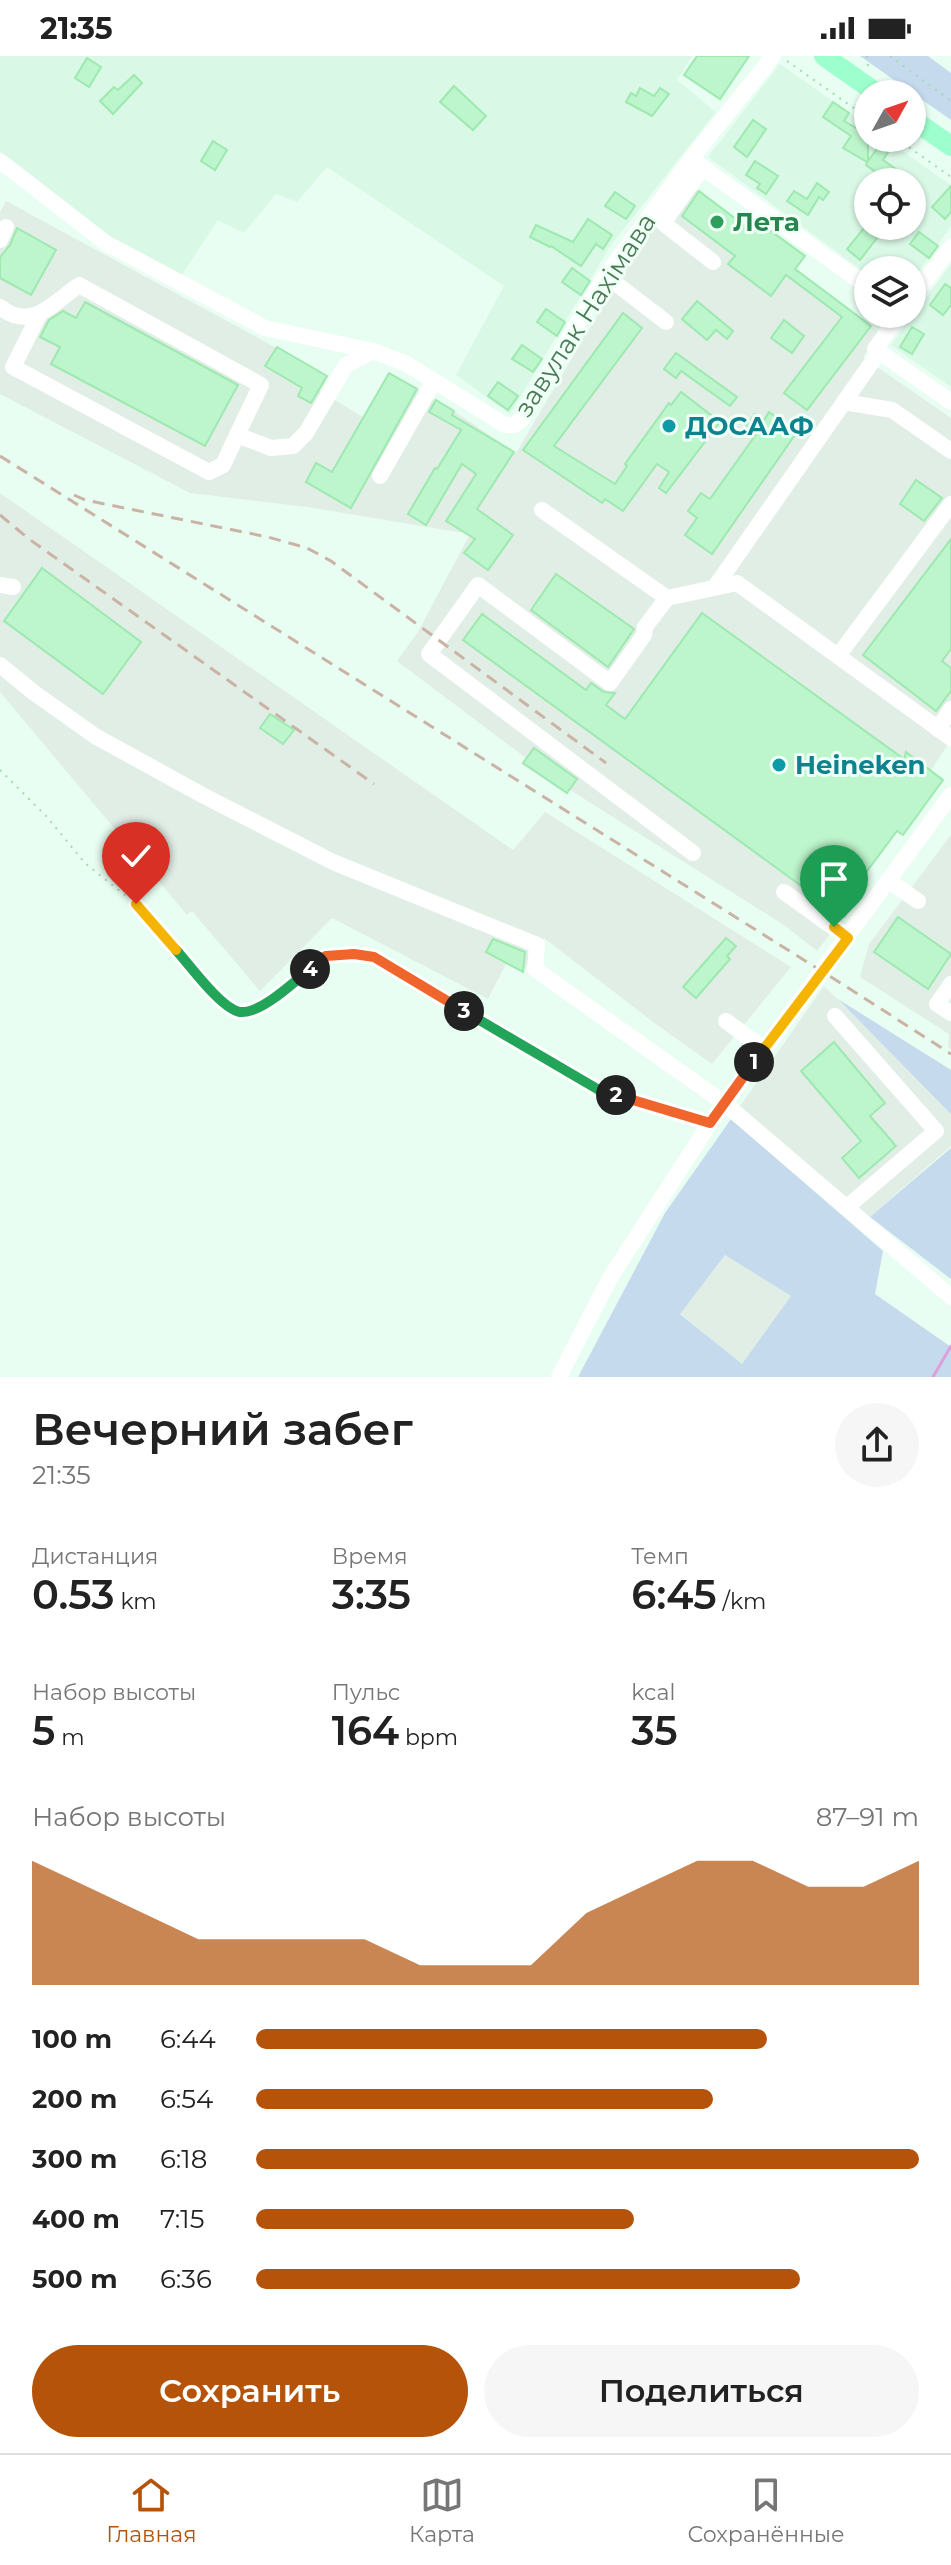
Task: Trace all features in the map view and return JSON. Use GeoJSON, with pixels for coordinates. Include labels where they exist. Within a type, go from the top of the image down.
{"type":"FeatureCollection","features":[{"type":"Feature","properties":{"kind":"main road"},"geometry":{"type":"LineString","coordinates":[[824,56],[858,80]]}},
{"type":"Feature","properties":{"kind":"main road"},"geometry":{"type":"LineString","coordinates":[[926,129],[951,146]]}},
{"type":"Feature","properties":{"kind":"street","name":"завулак Нахімава"},"geometry":{"type":"LineString","coordinates":[[0,161],[106,243],[265,328],[373,351],[405,363],[505,425],[514,425],[522,419],[606,276],[697,163],[773,56]]}},
{"type":"Feature","properties":{"kind":"street"},"geometry":{"type":"LineString","coordinates":[[713,262],[663,223],[697,163],[854,277]]}},
{"type":"Feature","properties":{"kind":"street"},"geometry":{"type":"LineString","coordinates":[[926,280],[951,247]]}},
{"type":"Feature","properties":{"kind":"street"},"geometry":{"type":"LineString","coordinates":[[606,276],[666,322]]}},
{"type":"Feature","properties":{"kind":"street"},"geometry":{"type":"LineString","coordinates":[[79,285],[261,385],[223,465],[209,472],[6,363],[39,315],[79,285]]}},
{"type":"Feature","properties":{"kind":"street"},"geometry":{"type":"LineString","coordinates":[[0,307],[24,318],[39,315]]}},
{"type":"Feature","properties":{"kind":"street"},"geometry":{"type":"LineString","coordinates":[[715,587],[844,402],[891,328]]}},
{"type":"Feature","properties":{"kind":"street"},"geometry":{"type":"LineString","coordinates":[[237,435],[271,448],[293,446],[306,433],[346,365],[373,351]]}},
{"type":"Feature","properties":{"kind":"street"},"geometry":{"type":"LineString","coordinates":[[877,351],[951,402]]}},
{"type":"Feature","properties":{"kind":"street"},"geometry":{"type":"LineString","coordinates":[[380,476],[434,381]]}},
{"type":"Feature","properties":{"kind":"street"},"geometry":{"type":"LineString","coordinates":[[844,402],[892,410],[951,451]]}},
{"type":"Feature","properties":{"kind":"street"},"geometry":{"type":"LineString","coordinates":[[838,656],[951,504]]}},
{"type":"Feature","properties":{"kind":"street"},"geometry":{"type":"LineString","coordinates":[[542,510],[667,598]]}},
{"type":"Feature","properties":{"kind":"street"},"geometry":{"type":"LineString","coordinates":[[693,853],[429,654],[478,585],[610,683],[667,598],[737,583],[944,734],[951,709]]}},
{"type":"Feature","properties":{"kind":"street"},"geometry":{"type":"LineString","coordinates":[[0,665],[95,736],[204,796],[333,862],[537,945],[535,969],[724,1103],[951,1297]]}},
{"type":"Feature","properties":{"kind":"street"},"geometry":{"type":"LineString","coordinates":[[559,1377],[610,1278],[710,1123],[951,795]]}},
{"type":"Feature","properties":{"kind":"street"},"geometry":{"type":"LineString","coordinates":[[889,881],[918,901]]}},
{"type":"Feature","properties":{"kind":"street"},"geometry":{"type":"LineString","coordinates":[[784,892],[848,938]]}},
{"type":"Feature","properties":{"kind":"street"},"geometry":{"type":"LineString","coordinates":[[951,984],[937,1004],[951,1013]]}},
{"type":"Feature","properties":{"kind":"street"},"geometry":{"type":"LineString","coordinates":[[835,1016],[936,1131],[847,1207]]}},
{"type":"Feature","properties":{"kind":"street"},"geometry":{"type":"LineString","coordinates":[[726,1021],[764,1049]]}},
{"type":"Feature","properties":{"kind":"path"},"geometry":{"type":"LineString","coordinates":[[780,56],[854,108]]}},
{"type":"Feature","properties":{"kind":"path"},"geometry":{"type":"LineString","coordinates":[[867,56],[868,68]]}},
{"type":"Feature","properties":{"kind":"path"},"geometry":{"type":"LineString","coordinates":[[890,56],[951,101]]}},
{"type":"Feature","properties":{"kind":"path"},"geometry":{"type":"LineString","coordinates":[[916,152],[951,177]]}},
{"type":"Feature","properties":{"kind":"path"},"geometry":{"type":"LineString","coordinates":[[0,770],[46,816],[85,863],[136,904],[224,1003],[234,1010],[244,1012],[279,995],[326,956],[354,954],[374,957],[599,1090],[710,1123]]}},
{"type":"Feature","properties":{"kind":"shaded area"},"geometry":{"type":"Polygon","coordinates":[[[0,56],[692,56],[677,80],[716,112],[611,245],[510,414],[456,375],[504,286],[327,167],[297,202],[276,194],[244,233],[218,220],[181,276],[111,239],[0,152],[0,56]]]}},
{"type":"Feature","properties":{"kind":"shaded area"},"geometry":{"type":"Polygon","coordinates":[[[860,56],[928,56],[951,73],[951,120],[926,102],[926,80],[894,80],[860,56]]]}},
{"type":"Feature","properties":{"kind":"shaded area"},"geometry":{"type":"Polygon","coordinates":[[[780,64],[854,116],[854,152],[904,152],[951,185],[951,226],[926,261],[926,256],[854,256],[854,265],[708,157],[780,64]]]}},
{"type":"Feature","properties":{"kind":"shaded area"},"geometry":{"type":"Polygon","coordinates":[[[682,179],[752,232],[760,222],[805,256],[796,270],[854,314],[854,328],[873,328],[880,333],[863,357],[951,418],[951,740],[931,770],[943,780],[903,835],[896,831],[854,890],[860,895],[817,951],[784,925],[570,790],[567,793],[521,764],[526,758],[397,661],[418,632],[470,534],[307,507],[190,493],[0,394],[0,212],[6,201],[328,376],[320,391],[363,417],[389,373],[454,411],[516,453],[627,265],[682,179]]]}},
{"type":"Feature","properties":{"kind":"shaded area"},"geometry":{"type":"Polygon","coordinates":[[[951,264],[951,387],[891,345],[904,328],[926,328],[926,298],[951,264]]]}},
{"type":"Feature","properties":{"kind":"shaded area"},"geometry":{"type":"Polygon","coordinates":[[[0,493],[513,850],[545,812],[791,967],[712,1064],[544,938],[523,972],[506,964],[488,999],[332,918],[260,991],[192,911],[187,915],[0,692],[0,493]]]}},
{"type":"Feature","properties":{"kind":"shaded area"},"geometry":{"type":"Polygon","coordinates":[[[951,835],[951,1049],[948,1048],[949,1034],[860,977],[869,944],[951,835]]]}},
{"type":"Feature","properties":{"kind":"shaded area"},"geometry":{"type":"Polygon","coordinates":[[[824,986],[951,1109],[951,1146],[870,1217],[740,1106],[824,986]]]}},
{"type":"Feature","properties":{"kind":"shaded area"},"geometry":{"type":"Polygon","coordinates":[[[838,999],[951,1070],[951,1114],[838,999]]]}},
{"type":"Feature","properties":{"kind":"shaded area"},"geometry":{"type":"Polygon","coordinates":[[[731,1119],[883,1251],[875,1294],[951,1347],[951,1377],[578,1377],[665,1213],[731,1119]],[[725,1255],[680,1314],[742,1364],[791,1296],[725,1255]]]}},
{"type":"Feature","properties":{"kind":"shaded area"},"geometry":{"type":"Polygon","coordinates":[[[951,1148],[951,1279],[870,1217],[951,1148]]]}},
{"type":"Feature","properties":{"kind":"shaded area"},"geometry":{"type":"Polygon","coordinates":[[[725,1255],[791,1296],[742,1365],[680,1313],[725,1255]]]}},
{"type":"Feature","properties":{"kind":"building"},"geometry":{"type":"Polygon","coordinates":[[[697,56],[749,56],[720,99],[684,75],[697,56]]]}},
{"type":"Feature","properties":{"kind":"building"},"geometry":{"type":"Polygon","coordinates":[[[87,58],[101,67],[89,87],[75,78],[87,58]]]}},
{"type":"Feature","properties":{"kind":"building"},"geometry":{"type":"Polygon","coordinates":[[[134,75],[142,83],[113,114],[100,101],[114,87],[118,90],[134,75]]]}},
{"type":"Feature","properties":{"kind":"building"},"geometry":{"type":"Polygon","coordinates":[[[454,86],[486,116],[473,130],[440,102],[454,86]]]}},
{"type":"Feature","properties":{"kind":"building"},"geometry":{"type":"Polygon","coordinates":[[[640,88],[654,96],[660,88],[669,94],[652,116],[626,102],[631,93],[636,96],[640,88]]]}},
{"type":"Feature","properties":{"kind":"building"},"geometry":{"type":"Polygon","coordinates":[[[833,102],[849,113],[844,121],[854,127],[854,152],[868,152],[868,161],[875,152],[888,152],[883,160],[894,168],[870,168],[867,162],[843,148],[851,136],[823,117],[833,102]]]}},
{"type":"Feature","properties":{"kind":"building"},"geometry":{"type":"Polygon","coordinates":[[[753,120],[766,129],[747,157],[734,147],[753,120]]]}},
{"type":"Feature","properties":{"kind":"building"},"geometry":{"type":"Polygon","coordinates":[[[213,141],[227,150],[215,170],[201,161],[213,141]]]}},
{"type":"Feature","properties":{"kind":"building"},"geometry":{"type":"Polygon","coordinates":[[[755,161],[778,176],[766,194],[757,188],[760,184],[746,175],[755,161]]]}},
{"type":"Feature","properties":{"kind":"building"},"geometry":{"type":"Polygon","coordinates":[[[817,183],[829,192],[823,200],[819,197],[808,215],[787,201],[794,191],[807,199],[817,183]]]}},
{"type":"Feature","properties":{"kind":"building"},"geometry":{"type":"Polygon","coordinates":[[[951,186],[951,212],[945,219],[932,207],[951,186]]]}},
{"type":"Feature","properties":{"kind":"building"},"geometry":{"type":"Polygon","coordinates":[[[699,191],[753,232],[760,223],[805,256],[795,269],[854,313],[854,328],[869,328],[807,410],[784,393],[842,317],[786,275],[771,296],[728,264],[735,256],[682,216],[699,191]]]}},
{"type":"Feature","properties":{"kind":"building"},"geometry":{"type":"Polygon","coordinates":[[[615,192],[635,206],[626,219],[605,206],[615,192]]]}},
{"type":"Feature","properties":{"kind":"building"},"geometry":{"type":"Polygon","coordinates":[[[588,219],[612,235],[603,249],[596,244],[581,266],[551,246],[530,237],[536,225],[573,242],[588,219]]]}},
{"type":"Feature","properties":{"kind":"building"},"geometry":{"type":"Polygon","coordinates":[[[17,228],[56,250],[31,295],[0,278],[0,257],[10,245],[17,228]]]}},
{"type":"Feature","properties":{"kind":"building"},"geometry":{"type":"Polygon","coordinates":[[[926,237],[938,246],[929,258],[910,244],[913,240],[926,240],[926,237]]]}},
{"type":"Feature","properties":{"kind":"building"},"geometry":{"type":"Polygon","coordinates":[[[854,240],[875,240],[863,256],[855,256],[847,249],[854,240]]]}},
{"type":"Feature","properties":{"kind":"building"},"geometry":{"type":"Polygon","coordinates":[[[572,268],[590,281],[581,295],[562,282],[572,268]]]}},
{"type":"Feature","properties":{"kind":"building"},"geometry":{"type":"Polygon","coordinates":[[[945,284],[951,288],[951,305],[943,315],[930,305],[945,284]]]}},
{"type":"Feature","properties":{"kind":"building"},"geometry":{"type":"Polygon","coordinates":[[[697,301],[733,331],[727,339],[716,330],[707,340],[682,319],[697,301]]]}},
{"type":"Feature","properties":{"kind":"building"},"geometry":{"type":"Polygon","coordinates":[[[85,302],[238,385],[205,446],[51,364],[60,347],[40,337],[49,320],[63,311],[76,318],[85,302]]]}},
{"type":"Feature","properties":{"kind":"building"},"geometry":{"type":"Polygon","coordinates":[[[546,309],[565,322],[557,336],[537,322],[546,309]]]}},
{"type":"Feature","properties":{"kind":"building","name":"ДОСААФ"},"geometry":{"type":"Polygon","coordinates":[[[623,313],[642,328],[554,446],[615,484],[627,466],[625,464],[669,403],[671,405],[681,392],[720,422],[666,493],[659,488],[669,472],[657,464],[623,511],[605,499],[602,503],[523,450],[623,313]]]}},
{"type":"Feature","properties":{"kind":"building"},"geometry":{"type":"Polygon","coordinates":[[[784,320],[804,336],[792,353],[771,338],[784,320]]]}},
{"type":"Feature","properties":{"kind":"building"},"geometry":{"type":"Polygon","coordinates":[[[911,328],[924,334],[912,354],[900,347],[911,328]]]}},
{"type":"Feature","properties":{"kind":"building"},"geometry":{"type":"Polygon","coordinates":[[[522,345],[542,359],[533,372],[512,359],[522,345]]]}},
{"type":"Feature","properties":{"kind":"building"},"geometry":{"type":"Polygon","coordinates":[[[277,347],[327,376],[311,403],[298,396],[302,388],[265,366],[277,347]]]}},
{"type":"Feature","properties":{"kind":"building"},"geometry":{"type":"Polygon","coordinates":[[[676,353],[737,397],[730,406],[681,371],[676,378],[664,369],[676,353]]]}},
{"type":"Feature","properties":{"kind":"building"},"geometry":{"type":"Polygon","coordinates":[[[389,373],[417,389],[351,508],[306,482],[316,463],[332,472],[389,373]]]}},
{"type":"Feature","properties":{"kind":"building"},"geometry":{"type":"Polygon","coordinates":[[[498,382],[518,396],[508,410],[488,396],[498,382]]]}},
{"type":"Feature","properties":{"kind":"building"},"geometry":{"type":"Polygon","coordinates":[[[436,400],[454,411],[452,415],[514,452],[477,509],[513,535],[488,570],[464,553],[475,539],[446,521],[476,474],[462,464],[426,525],[408,514],[461,430],[429,412],[436,400]]]}},
{"type":"Feature","properties":{"kind":"building"},"geometry":{"type":"Polygon","coordinates":[[[769,412],[797,432],[712,554],[685,535],[697,518],[688,511],[701,493],[710,499],[757,433],[746,425],[755,414],[764,420],[769,412]]]}},
{"type":"Feature","properties":{"kind":"building"},"geometry":{"type":"Polygon","coordinates":[[[916,480],[942,498],[924,521],[900,504],[916,480]]]}},
{"type":"Feature","properties":{"kind":"building"},"geometry":{"type":"Polygon","coordinates":[[[951,539],[951,649],[942,661],[951,668],[951,691],[936,711],[863,655],[951,539]]]}},
{"type":"Feature","properties":{"kind":"building"},"geometry":{"type":"Polygon","coordinates":[[[42,568],[141,642],[103,694],[4,621],[42,568]]]}},
{"type":"Feature","properties":{"kind":"building"},"geometry":{"type":"Polygon","coordinates":[[[556,574],[634,629],[608,667],[531,610],[556,574]]]}},
{"type":"Feature","properties":{"kind":"building","name":"Heineken"},"geometry":{"type":"Polygon","coordinates":[[[702,613],[904,759],[906,752],[943,780],[903,835],[897,831],[853,890],[860,895],[844,917],[463,640],[482,614],[586,690],[591,683],[604,692],[615,693],[606,705],[625,719],[702,613]]]}},
{"type":"Feature","properties":{"kind":"building"},"geometry":{"type":"Polygon","coordinates":[[[270,714],[294,730],[283,744],[260,728],[270,714]]]}},
{"type":"Feature","properties":{"kind":"building"},"geometry":{"type":"Polygon","coordinates":[[[534,748],[577,779],[567,793],[523,763],[534,748]]]}},
{"type":"Feature","properties":{"kind":"building"},"geometry":{"type":"Polygon","coordinates":[[[898,917],[951,954],[928,989],[874,952],[898,917]]]}},
{"type":"Feature","properties":{"kind":"building"},"geometry":{"type":"Polygon","coordinates":[[[726,938],[736,946],[727,956],[730,959],[696,998],[683,987],[726,938]]]}},
{"type":"Feature","properties":{"kind":"building"},"geometry":{"type":"Polygon","coordinates":[[[493,939],[525,952],[523,972],[486,952],[493,939]]]}},
{"type":"Feature","properties":{"kind":"building"},"geometry":{"type":"Polygon","coordinates":[[[834,1042],[885,1103],[870,1116],[896,1146],[859,1178],[842,1158],[861,1141],[801,1071],[834,1042]]]}},
{"type":"Feature","properties":{"kind":"waterway"},"geometry":{"type":"LineString","coordinates":[[933,1377],[951,1346]]}},
{"type":"Feature","properties":{"kind":"railway"},"geometry":{"type":"LineString","coordinates":[[0,456],[951,1054]]}},
{"type":"Feature","properties":{"kind":"railway"},"geometry":{"type":"LineString","coordinates":[[74,495],[85,500],[268,537],[307,548],[331,561],[606,763]]}},
{"type":"Feature","properties":{"kind":"railway"},"geometry":{"type":"LineString","coordinates":[[0,515],[29,539],[374,784]]}},
{"type":"Feature","properties":{"kind":"place","name":"Лета"},"geometry":{"type":"Point","coordinates":[717,222]}},
{"type":"Feature","properties":{"kind":"place","name":"ДОСААФ"},"geometry":{"type":"Point","coordinates":[669,426]}},
{"type":"Feature","properties":{"kind":"place","name":"Heineken"},"geometry":{"type":"Point","coordinates":[779,765]}},
{"type":"Feature","properties":{"kind":"route"},"geometry":{"type":"LineString","coordinates":[[136,904],[224,1003],[234,1010],[244,1012],[256,1008],[279,995],[326,956],[354,954],[374,957],[599,1090],[710,1123],[848,938],[834,927]]}}]}
